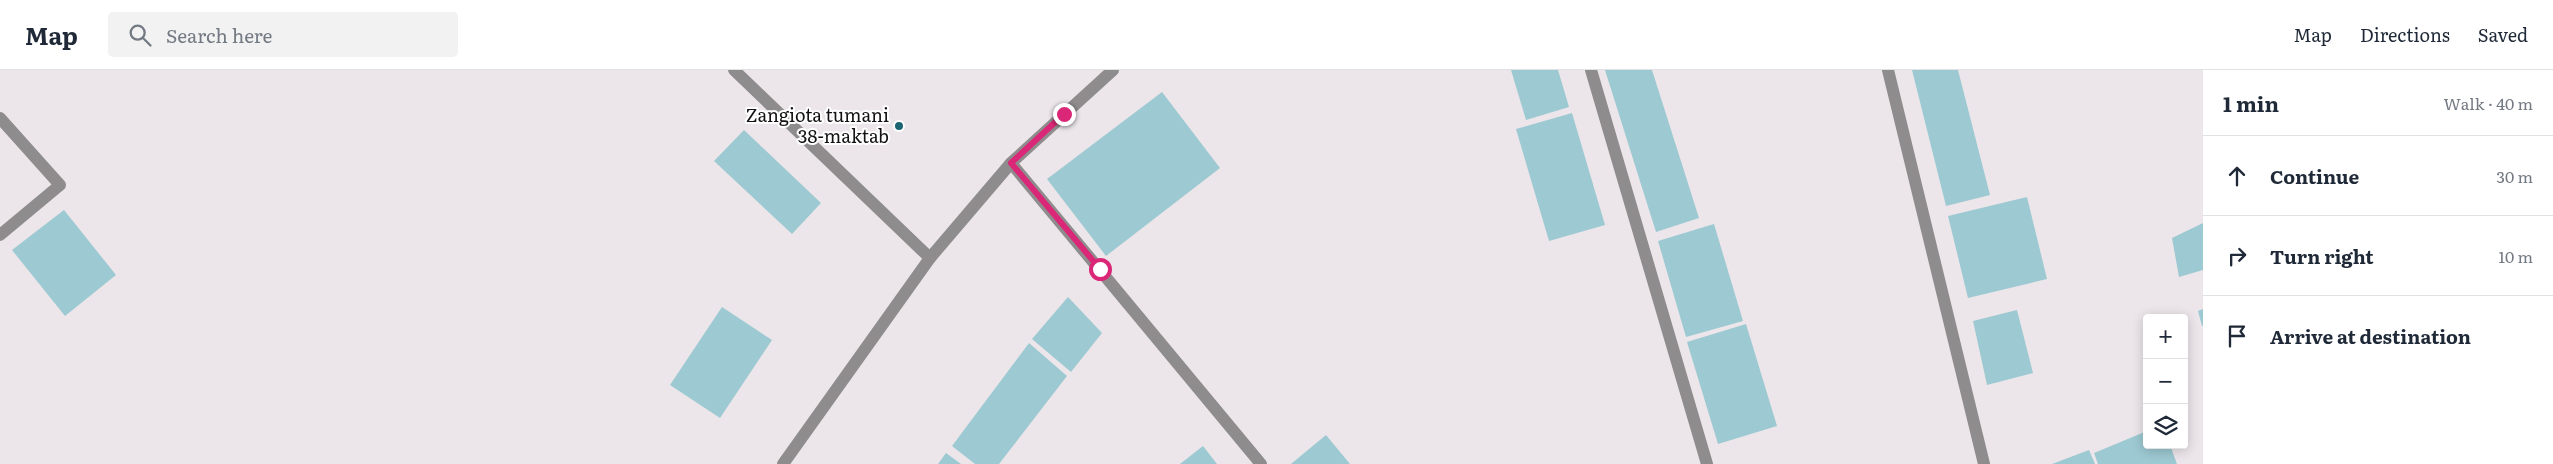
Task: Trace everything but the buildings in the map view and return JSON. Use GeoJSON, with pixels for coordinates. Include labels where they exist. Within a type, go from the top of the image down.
{"type":"FeatureCollection","features":[{"type":"Feature","properties":{"kind":"street"},"geometry":{"type":"LineString","coordinates":[[734,70],[930,258]]}},
{"type":"Feature","properties":{"kind":"street"},"geometry":{"type":"LineString","coordinates":[[783,464],[930,258],[1011,163],[1113,70]]}},
{"type":"Feature","properties":{"kind":"street"},"geometry":{"type":"LineString","coordinates":[[1591,70],[1707,464]]}},
{"type":"Feature","properties":{"kind":"street"},"geometry":{"type":"LineString","coordinates":[[1888,70],[1984,464]]}},
{"type":"Feature","properties":{"kind":"street"},"geometry":{"type":"LineString","coordinates":[[0,118],[60,185],[0,235]]}},
{"type":"Feature","properties":{"kind":"street"},"geometry":{"type":"LineString","coordinates":[[1011,163],[1261,464]]}},
{"type":"Feature","properties":{"kind":"place","name":"Zangiota tumani 38-maktab"},"geometry":{"type":"Point","coordinates":[899,126]}},
{"type":"Feature","properties":{"kind":"route"},"geometry":{"type":"LineString","coordinates":[[1064,114],[1011,163],[1100,269]]}}]}
